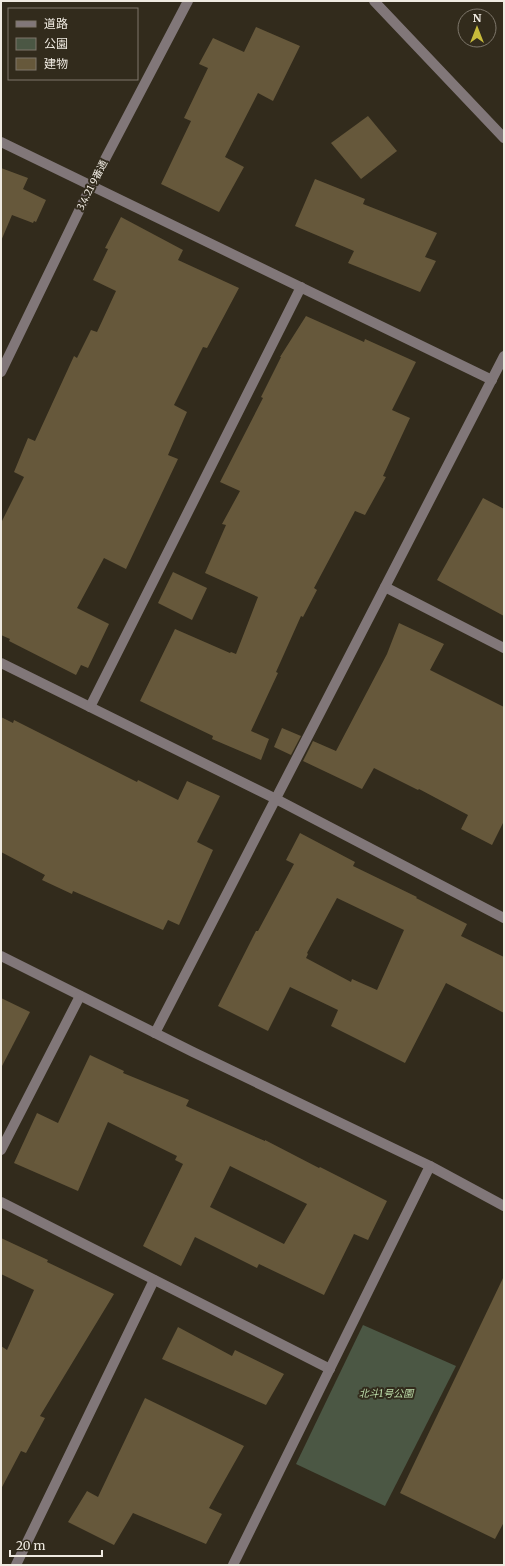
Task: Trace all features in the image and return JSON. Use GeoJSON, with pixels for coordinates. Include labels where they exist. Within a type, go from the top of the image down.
{"type":"FeatureCollection","features":[{"type":"Feature","properties":{"kind":"street","name":"3.4.21 9番通"},"geometry":{"type":"LineString","coordinates":[[2,366],[92,186],[188,1]]}},
{"type":"Feature","properties":{"kind":"street"},"geometry":{"type":"LineString","coordinates":[[374,1],[504,138]]}},
{"type":"Feature","properties":{"kind":"street"},"geometry":{"type":"LineString","coordinates":[[1,142],[492,380]]}},
{"type":"Feature","properties":{"kind":"street"},"geometry":{"type":"LineString","coordinates":[[90,707],[301,287]]}},
{"type":"Feature","properties":{"kind":"street"},"geometry":{"type":"LineString","coordinates":[[155,1033],[504,356]]}},
{"type":"Feature","properties":{"kind":"street"},"geometry":{"type":"LineString","coordinates":[[385,588],[504,648]]}},
{"type":"Feature","properties":{"kind":"street"},"geometry":{"type":"LineString","coordinates":[[1,663],[276,799],[504,918]]}},
{"type":"Feature","properties":{"kind":"street"},"geometry":{"type":"LineString","coordinates":[[1,956],[155,1033],[430,1166],[504,1206]]}},
{"type":"Feature","properties":{"kind":"street"},"geometry":{"type":"LineString","coordinates":[[1,1150],[80,996]]}},
{"type":"Feature","properties":{"kind":"street"},"geometry":{"type":"LineString","coordinates":[[233,1565],[430,1166]]}},
{"type":"Feature","properties":{"kind":"street"},"geometry":{"type":"LineString","coordinates":[[1,1202],[330,1369]]}},
{"type":"Feature","properties":{"kind":"street"},"geometry":{"type":"LineString","coordinates":[[16,1565],[154,1280]]}},
{"type":"Feature","properties":{"kind":"green space","name":"北斗1号公園"},"geometry":{"type":"Polygon","coordinates":[[[363,1325],[456,1366],[385,1506],[296,1464],[363,1325]]]}},
{"type":"Feature","properties":{"kind":"building"},"geometry":{"type":"Polygon","coordinates":[[[256,27],[300,46],[273,101],[258,93],[225,157],[244,167],[219,212],[161,184],[191,121],[184,118],[208,68],[199,64],[213,38],[244,52],[256,27]]]}},
{"type":"Feature","properties":{"kind":"building"},"geometry":{"type":"Polygon","coordinates":[[[368,116],[397,151],[361,179],[331,143],[368,116]]]}},
{"type":"Feature","properties":{"kind":"building"},"geometry":{"type":"Polygon","coordinates":[[[1,168],[28,178],[23,189],[46,200],[36,222],[34,221],[33,223],[12,215],[1,241],[1,168]]]}},
{"type":"Feature","properties":{"kind":"building"},"geometry":{"type":"Polygon","coordinates":[[[315,179],[365,199],[363,204],[437,233],[425,257],[436,261],[420,292],[348,263],[354,251],[295,226],[315,179]]]}},
{"type":"Feature","properties":{"kind":"building"},"geometry":{"type":"Polygon","coordinates":[[[121,217],[183,250],[178,260],[239,288],[207,348],[203,347],[174,405],[187,412],[168,455],[178,459],[126,569],[104,558],[77,608],[109,624],[88,668],[81,665],[76,675],[9,641],[10,639],[1,635],[1,523],[24,477],[14,472],[28,438],[35,441],[74,356],[77,358],[91,330],[97,332],[116,291],[93,280],[108,249],[105,248],[121,217]]]}},
{"type":"Feature","properties":{"kind":"building"},"geometry":{"type":"Polygon","coordinates":[[[306,316],[364,342],[365,339],[416,362],[392,410],[410,418],[383,476],[386,477],[365,515],[355,511],[314,588],[317,590],[303,617],[301,616],[276,672],[278,673],[251,731],[269,739],[261,760],[212,739],[213,736],[140,701],[175,629],[230,653],[236,654],[258,597],[205,573],[226,525],[222,524],[240,491],[220,482],[263,398],[261,397],[280,357],[306,316]]]}},
{"type":"Feature","properties":{"kind":"building"},"geometry":{"type":"Polygon","coordinates":[[[483,498],[504,509],[504,616],[437,580],[483,498]]]}},
{"type":"Feature","properties":{"kind":"building"},"geometry":{"type":"Polygon","coordinates":[[[173,572],[207,588],[192,620],[158,603],[173,572]]]}},
{"type":"Feature","properties":{"kind":"building"},"geometry":{"type":"Polygon","coordinates":[[[399,623],[444,644],[430,670],[504,707],[504,821],[492,845],[461,829],[468,815],[419,789],[418,790],[374,768],[362,789],[303,761],[313,741],[336,751],[387,654],[399,623]]]}},
{"type":"Feature","properties":{"kind":"building"},"geometry":{"type":"Polygon","coordinates":[[[1,717],[13,723],[14,720],[137,782],[138,780],[178,800],[187,781],[220,796],[197,842],[213,850],[179,925],[168,920],[163,930],[73,891],[72,894],[42,880],[45,875],[1,852],[1,717]]]}},
{"type":"Feature","properties":{"kind":"building"},"geometry":{"type":"Polygon","coordinates":[[[282,728],[301,736],[291,755],[274,747],[282,728]]]}},
{"type":"Feature","properties":{"kind":"building"},"geometry":{"type":"Polygon","coordinates":[[[300,833],[355,862],[353,866],[417,897],[416,898],[467,924],[461,936],[504,957],[504,1013],[446,983],[405,1063],[331,1026],[338,1010],[290,987],[268,1031],[218,1006],[256,931],[258,931],[294,864],[286,860],[300,833]],[[337,898],[307,953],[306,958],[351,982],[352,979],[377,990],[404,930],[337,898]]]}},
{"type":"Feature","properties":{"kind":"building"},"geometry":{"type":"Polygon","coordinates":[[[1,998],[30,1012],[1,1068],[1,998]]]}},
{"type":"Feature","properties":{"kind":"building"},"geometry":{"type":"Polygon","coordinates":[[[90,1055],[124,1071],[123,1073],[189,1100],[186,1106],[265,1140],[387,1201],[368,1240],[354,1234],[324,1295],[259,1264],[257,1268],[195,1237],[181,1266],[143,1246],[183,1164],[175,1160],[177,1156],[108,1122],[78,1191],[14,1163],[37,1113],[58,1123],[90,1055]],[[230,1166],[210,1207],[284,1244],[307,1204],[230,1166]]]}},
{"type":"Feature","properties":{"kind":"building"},"geometry":{"type":"Polygon","coordinates":[[[1,1238],[114,1294],[40,1416],[45,1418],[26,1453],[21,1451],[1,1489],[1,1346],[7,1350],[34,1290],[1,1274],[1,1238]]]}},
{"type":"Feature","properties":{"kind":"building"},"geometry":{"type":"Polygon","coordinates":[[[504,1276],[504,1522],[495,1539],[400,1493],[504,1276]]]}},
{"type":"Feature","properties":{"kind":"building"},"geometry":{"type":"Polygon","coordinates":[[[178,1327],[232,1356],[235,1350],[284,1374],[266,1405],[162,1359],[178,1327]]]}},
{"type":"Feature","properties":{"kind":"building"},"geometry":{"type":"Polygon","coordinates":[[[145,1398],[244,1446],[209,1508],[222,1514],[206,1544],[133,1513],[114,1545],[68,1522],[87,1491],[98,1497],[145,1398]]]}}]}
